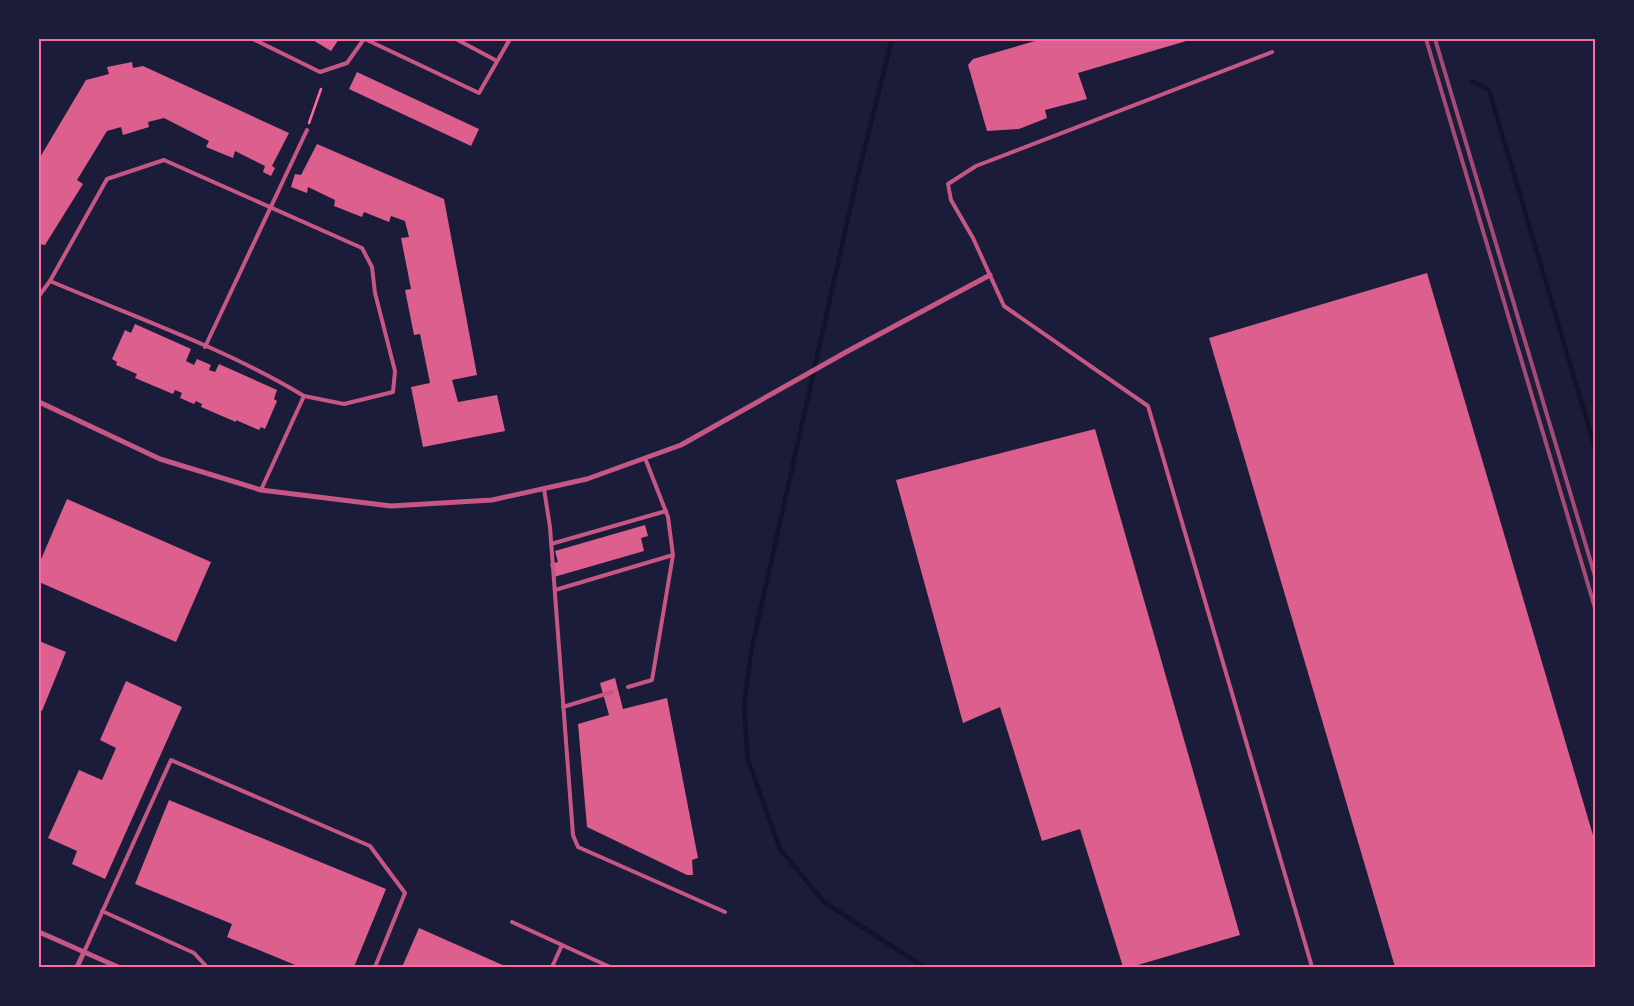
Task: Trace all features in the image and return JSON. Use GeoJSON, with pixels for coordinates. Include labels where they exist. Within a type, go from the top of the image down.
{"type":"FeatureCollection","features":[{"type":"Feature","properties":{"kind":"street"},"geometry":{"type":"LineString","coordinates":[[39,402],[160,459],[261,490],[391,506],[492,500],[587,480],[681,445],[754,406],[848,351],[990,276]]}},
{"type":"Feature","properties":{"kind":"street"},"geometry":{"type":"LineString","coordinates":[[39,932],[118,967]]}},
{"type":"Feature","properties":{"kind":"street"},"geometry":{"type":"LineString","coordinates":[[77,967],[84,952]]}},
{"type":"Feature","properties":{"kind":"lane"},"geometry":{"type":"LineString","coordinates":[[253,39],[320,72],[347,63],[365,39],[479,93],[510,39]]}},
{"type":"Feature","properties":{"kind":"lane"},"geometry":{"type":"LineString","coordinates":[[456,39],[497,61]]}},
{"type":"Feature","properties":{"kind":"lane"},"geometry":{"type":"LineString","coordinates":[[1272,52],[976,166],[948,184],[951,200],[973,238],[1004,306],[1148,406],[1312,967]]}},
{"type":"Feature","properties":{"kind":"lane"},"geometry":{"type":"LineString","coordinates":[[205,347],[307,130]]}},
{"type":"Feature","properties":{"kind":"lane"},"geometry":{"type":"LineString","coordinates":[[39,296],[50,281],[107,179],[164,160],[362,248],[372,267],[376,293],[395,371],[393,392],[344,404],[304,396],[284,384],[205,347],[50,281]]}},
{"type":"Feature","properties":{"kind":"lane"},"geometry":{"type":"LineString","coordinates":[[261,490],[304,396]]}},
{"type":"Feature","properties":{"kind":"lane"},"geometry":{"type":"LineString","coordinates":[[628,687],[652,680],[674,555],[666,511],[645,458]]}},
{"type":"Feature","properties":{"kind":"lane"},"geometry":{"type":"LineString","coordinates":[[544,489],[555,590],[573,835],[578,847],[725,912]]}},
{"type":"Feature","properties":{"kind":"lane"},"geometry":{"type":"LineString","coordinates":[[551,544],[666,511]]}},
{"type":"Feature","properties":{"kind":"lane"},"geometry":{"type":"LineString","coordinates":[[555,590],[674,555]]}},
{"type":"Feature","properties":{"kind":"lane"},"geometry":{"type":"LineString","coordinates":[[563,706],[612,692]]}},
{"type":"Feature","properties":{"kind":"lane"},"geometry":{"type":"LineString","coordinates":[[84,952],[171,760],[370,846],[405,893],[375,967]]}},
{"type":"Feature","properties":{"kind":"lane"},"geometry":{"type":"LineString","coordinates":[[102,911],[194,953],[207,967]]}},
{"type":"Feature","properties":{"kind":"lane"},"geometry":{"type":"LineString","coordinates":[[512,922],[610,966]]}},
{"type":"Feature","properties":{"kind":"lane"},"geometry":{"type":"LineString","coordinates":[[552,967],[562,945]]}},
{"type":"Feature","properties":{"kind":"path"},"geometry":{"type":"LineString","coordinates":[[307,130],[321,89]]}},
{"type":"Feature","properties":{"kind":"building"},"geometry":{"type":"Polygon","coordinates":[[[311,39],[339,39],[331,51],[311,39]]]}},
{"type":"Feature","properties":{"kind":"building"},"geometry":{"type":"Polygon","coordinates":[[[1042,39],[1193,39],[1078,73],[1087,99],[1045,110],[1047,118],[1019,129],[987,131],[968,65],[973,59],[1042,39]]]}},
{"type":"Feature","properties":{"kind":"building"},"geometry":{"type":"Polygon","coordinates":[[[132,62],[133,68],[143,66],[289,133],[272,166],[275,168],[271,176],[263,172],[265,166],[235,151],[233,158],[206,147],[209,141],[164,118],[148,122],[149,127],[123,135],[121,127],[107,131],[77,180],[83,184],[45,245],[39,244],[39,159],[86,80],[109,74],[107,67],[132,62]]]}},
{"type":"Feature","properties":{"kind":"building"},"geometry":{"type":"Polygon","coordinates":[[[357,72],[479,129],[471,146],[349,89],[357,72]]]}},
{"type":"Feature","properties":{"kind":"building"},"geometry":{"type":"Polygon","coordinates":[[[317,144],[444,199],[477,375],[452,380],[458,402],[497,395],[505,431],[423,447],[411,387],[430,383],[420,334],[414,335],[405,290],[411,289],[401,238],[409,237],[405,221],[391,216],[389,222],[364,212],[362,217],[334,206],[335,200],[308,187],[307,193],[291,187],[295,174],[301,175],[317,144]]]}},
{"type":"Feature","properties":{"kind":"building"},"geometry":{"type":"Polygon","coordinates":[[[1427,273],[1595,842],[1595,967],[1395,967],[1209,338],[1427,273]]]}},
{"type":"Feature","properties":{"kind":"building"},"geometry":{"type":"Polygon","coordinates":[[[135,324],[191,349],[186,361],[194,365],[197,359],[211,365],[209,370],[215,372],[219,364],[277,390],[274,399],[277,401],[265,429],[261,427],[259,430],[236,420],[236,422],[201,407],[202,404],[196,401],[194,404],[180,398],[182,393],[175,390],[173,394],[135,378],[137,374],[116,365],[117,362],[112,359],[125,330],[131,333],[135,324]]]}},
{"type":"Feature","properties":{"kind":"building"},"geometry":{"type":"Polygon","coordinates":[[[1095,429],[1240,935],[1131,967],[1123,967],[1080,829],[1042,841],[1000,707],[963,723],[896,480],[1095,429]]]}},
{"type":"Feature","properties":{"kind":"building"},"geometry":{"type":"Polygon","coordinates":[[[67,499],[211,562],[176,642],[39,582],[39,564],[67,499]]]}},
{"type":"Feature","properties":{"kind":"building"},"geometry":{"type":"Polygon","coordinates":[[[645,525],[648,536],[641,538],[644,551],[554,577],[550,564],[558,562],[555,551],[645,525]]]}},
{"type":"Feature","properties":{"kind":"building"},"geometry":{"type":"Polygon","coordinates":[[[39,641],[66,652],[42,711],[39,710],[39,641]]]}},
{"type":"Feature","properties":{"kind":"building"},"geometry":{"type":"Polygon","coordinates":[[[615,678],[623,709],[667,698],[698,858],[692,860],[693,875],[687,875],[587,827],[578,724],[609,715],[600,683],[615,678]]]}},
{"type":"Feature","properties":{"kind":"building"},"geometry":{"type":"Polygon","coordinates":[[[126,681],[182,707],[105,879],[72,864],[77,851],[48,838],[79,770],[102,780],[116,748],[100,740],[126,681]]]}},
{"type":"Feature","properties":{"kind":"building"},"geometry":{"type":"Polygon","coordinates":[[[169,800],[386,889],[354,967],[300,967],[227,937],[232,924],[135,884],[169,800]]]}},
{"type":"Feature","properties":{"kind":"building"},"geometry":{"type":"Polygon","coordinates":[[[419,928],[507,967],[402,967],[419,928]]]}},
{"type":"Feature","properties":{"kind":"waterway"},"geometry":{"type":"LineString","coordinates":[[892,39],[855,187],[751,652],[744,707],[748,760],[780,849],[824,902],[924,967]]}},
{"type":"Feature","properties":{"kind":"waterway"},"geometry":{"type":"LineString","coordinates":[[1472,81],[1489,90],[1595,448]]}},
{"type":"Feature","properties":{"kind":"railway"},"geometry":{"type":"LineString","coordinates":[[1426,39],[1595,608]]}},
{"type":"Feature","properties":{"kind":"railway"},"geometry":{"type":"LineString","coordinates":[[1435,39],[1595,576]]}}]}
